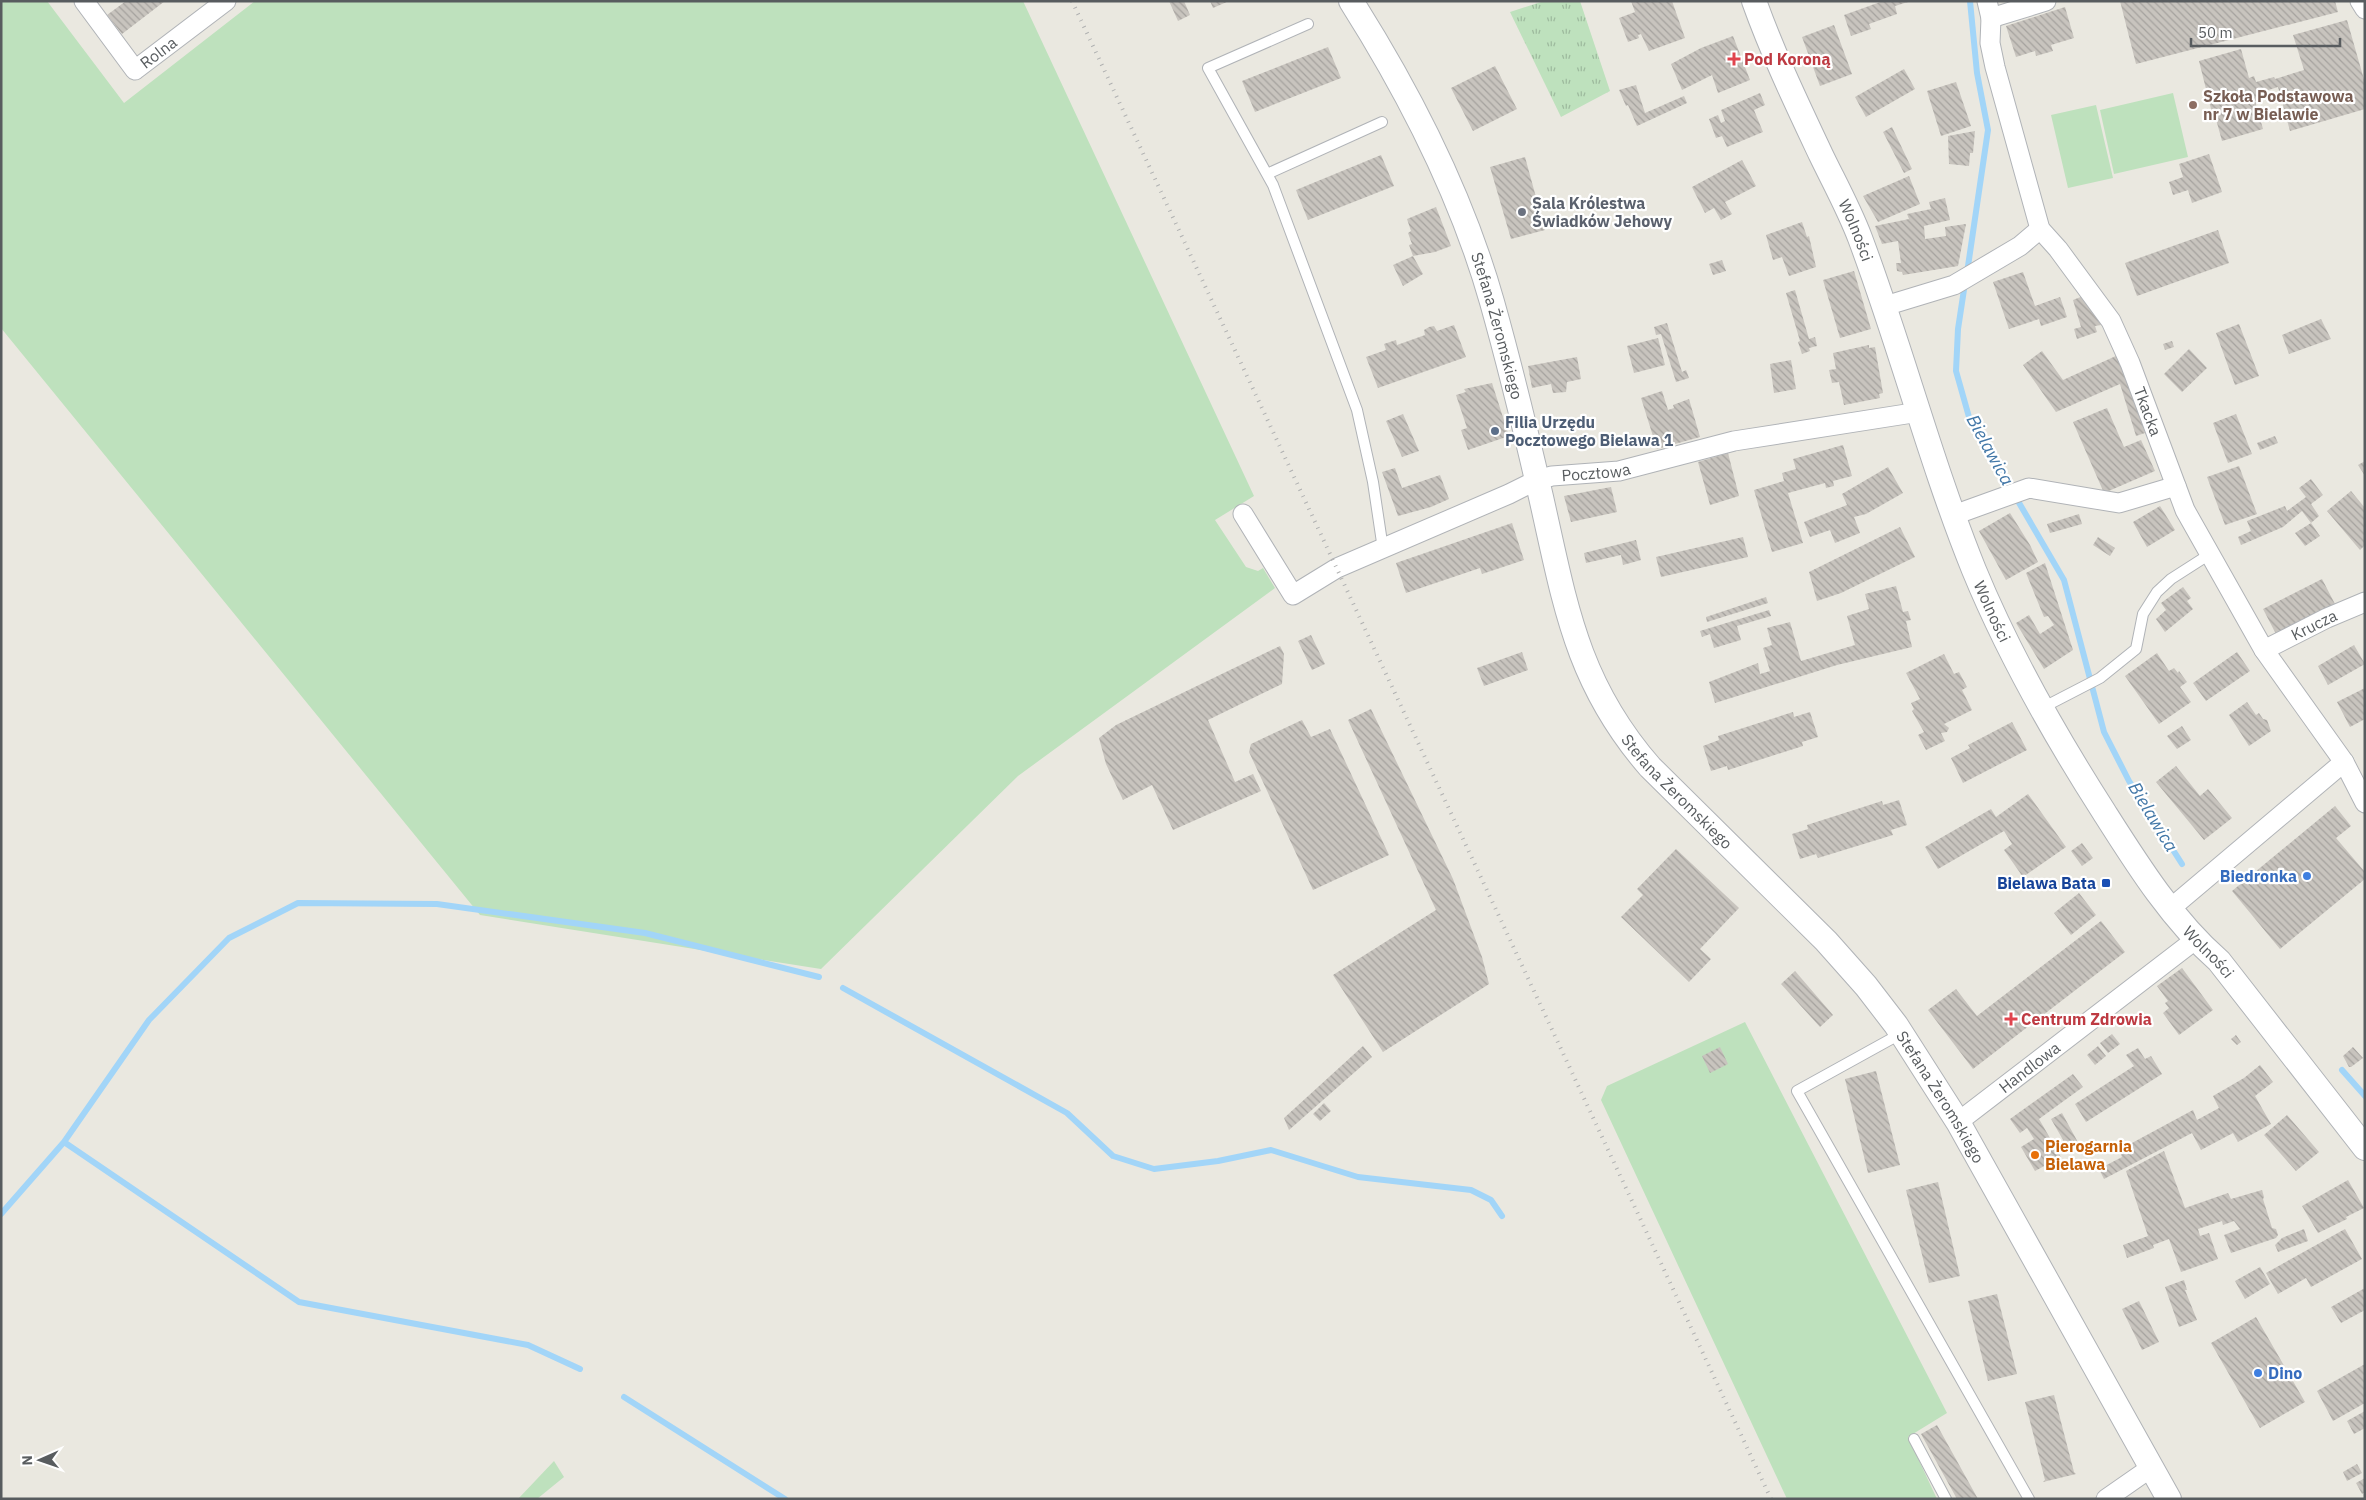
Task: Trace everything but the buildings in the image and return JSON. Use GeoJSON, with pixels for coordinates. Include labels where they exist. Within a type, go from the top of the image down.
{"type":"FeatureCollection","features":[{"type":"Feature","properties":{"kind":"street","name":"Rolna"},"geometry":{"type":"LineString","coordinates":[[84,1],[135,70],[226,1]]}},
{"type":"Feature","properties":{"kind":"street","name":"Stefana Żeromskiego"},"geometry":{"type":"LineString","coordinates":[[1351,1],[1385,57],[1419,121],[1456,200],[1491,300],[1537,480],[1573,633],[1591,679],[1616,723],[1655,772],[1843,959],[1880,1003],[1902,1033],[1958,1122],[2169,1499]]}},
{"type":"Feature","properties":{"kind":"street","name":"Wolności"},"geometry":{"type":"LineString","coordinates":[[1754,1],[1778,60],[1855,226],[1884,306],[1954,515],[1996,619],[2041,709],[2114,828],[2171,908],[2196,940],[2219,961],[2365,1148]]}},
{"type":"Feature","properties":{"kind":"street"},"geometry":{"type":"LineString","coordinates":[[1989,9],[2046,1]]}},
{"type":"Feature","properties":{"kind":"street"},"geometry":{"type":"LineString","coordinates":[[2360,1],[2365,9]]}},
{"type":"Feature","properties":{"kind":"street","name":"Tkacka"},"geometry":{"type":"LineString","coordinates":[[1989,9],[1990,43],[1995,67],[2040,228],[2058,249],[2111,321],[2130,363],[2185,510],[2264,650],[2344,762],[2365,803]]}},
{"type":"Feature","properties":{"kind":"street"},"geometry":{"type":"LineString","coordinates":[[1884,306],[1954,284],[1978,272],[2020,246],[2040,228]]}},
{"type":"Feature","properties":{"kind":"street","name":"Pocztowa"},"geometry":{"type":"LineString","coordinates":[[1243,514],[1293,595],[1337,568],[1537,480],[1552,476],[1619,471],[1734,441],[1919,412]]}},
{"type":"Feature","properties":{"kind":"street"},"geometry":{"type":"LineString","coordinates":[[1954,515],[2029,488],[2119,503],[2176,486]]}},
{"type":"Feature","properties":{"kind":"street","name":"Krucza"},"geometry":{"type":"LineString","coordinates":[[2264,650],[2327,618],[2365,602]]}},
{"type":"Feature","properties":{"kind":"street"},"geometry":{"type":"LineString","coordinates":[[2171,908],[2344,762]]}},
{"type":"Feature","properties":{"kind":"street","name":"Handlowa"},"geometry":{"type":"LineString","coordinates":[[1958,1122],[2196,940]]}},
{"type":"Feature","properties":{"kind":"street"},"geometry":{"type":"LineString","coordinates":[[2106,1499],[2152,1467]]}},
{"type":"Feature","properties":{"kind":"lane"},"geometry":{"type":"LineString","coordinates":[[1308,24],[1208,68],[1266,174],[1356,410],[1373,482],[1383,549]]}},
{"type":"Feature","properties":{"kind":"lane"},"geometry":{"type":"LineString","coordinates":[[1266,174],[1382,122]]}},
{"type":"Feature","properties":{"kind":"lane"},"geometry":{"type":"LineString","coordinates":[[2041,709],[2079,687],[2100,678],[2136,649],[2143,614],[2157,592],[2171,580],[2210,554]]}},
{"type":"Feature","properties":{"kind":"lane"},"geometry":{"type":"LineString","coordinates":[[1902,1033],[1797,1091],[2029,1499]]}},
{"type":"Feature","properties":{"kind":"lane"},"geometry":{"type":"LineString","coordinates":[[1914,1439],[1946,1499]]}},
{"type":"Feature","properties":{"kind":"green space"},"geometry":{"type":"Polygon","coordinates":[[[1,1],[47,1],[124,103],[255,1],[1023,1],[1254,496],[1215,520],[1246,567],[1258,571],[1263,568],[1275,588],[1018,776],[821,969],[480,915],[1,328],[1,1]]]}},
{"type":"Feature","properties":{"kind":"green space"},"geometry":{"type":"Polygon","coordinates":[[[1544,1],[1580,1],[1610,91],[1561,117],[1510,12],[1544,1]]]}},
{"type":"Feature","properties":{"kind":"green space"},"geometry":{"type":"Polygon","coordinates":[[[2173,93],[2188,157],[2114,174],[2100,110],[2173,93]]]}},
{"type":"Feature","properties":{"kind":"green space"},"geometry":{"type":"Polygon","coordinates":[[[2096,105],[2113,178],[2068,188],[2051,115],[2096,105]]]}},
{"type":"Feature","properties":{"kind":"green space"},"geometry":{"type":"Polygon","coordinates":[[[1745,1022],[1947,1413],[1908,1437],[1937,1499],[1787,1499],[1601,1100],[1607,1086],[1745,1022]]]}},
{"type":"Feature","properties":{"kind":"green space"},"geometry":{"type":"Polygon","coordinates":[[[554,1461],[564,1477],[537,1499],[518,1499],[554,1461]]]}},
{"type":"Feature","properties":{"kind":"waterway","name":"Bielawica"},"geometry":{"type":"LineString","coordinates":[[1967,273],[1988,130],[1977,73],[1970,1]]}},
{"type":"Feature","properties":{"kind":"waterway","name":"Bielawica"},"geometry":{"type":"LineString","coordinates":[[1965,283],[1958,329],[1956,371],[1969,417],[2064,580],[2104,732],[2129,781],[2182,864]]}},
{"type":"Feature","properties":{"kind":"waterway"},"geometry":{"type":"LineString","coordinates":[[1,1214],[64,1142],[149,1020],[229,938],[298,903],[437,904],[645,933],[819,977]]}},
{"type":"Feature","properties":{"kind":"waterway"},"geometry":{"type":"LineString","coordinates":[[843,988],[1067,1113],[1113,1156],[1154,1169],[1218,1161],[1271,1150],[1358,1177],[1471,1190],[1491,1200],[1502,1216]]}},
{"type":"Feature","properties":{"kind":"waterway","name":"Bielawica"},"geometry":{"type":"LineString","coordinates":[[2342,1070],[2365,1096]]}},
{"type":"Feature","properties":{"kind":"waterway"},"geometry":{"type":"LineString","coordinates":[[64,1142],[299,1302],[528,1345],[580,1369]]}},
{"type":"Feature","properties":{"kind":"waterway"},"geometry":{"type":"LineString","coordinates":[[624,1397],[785,1499]]}},
{"type":"Feature","properties":{"kind":"railway"},"geometry":{"type":"LineString","coordinates":[[1072,1],[1771,1499]]}},
{"type":"Feature","properties":{"kind":"place","name":"Pod Koroną"},"geometry":{"type":"Point","coordinates":[1734,59]}},
{"type":"Feature","properties":{"kind":"place","name":"Szkoła Podstawowa nr 7 w Bielawie"},"geometry":{"type":"Point","coordinates":[2193,105]}},
{"type":"Feature","properties":{"kind":"place","name":"Sala Królestwa Świadków Jehowy"},"geometry":{"type":"Point","coordinates":[1522,212]}},
{"type":"Feature","properties":{"kind":"place","name":"Filia Urzędu Pocztowego Bielawa 1"},"geometry":{"type":"Point","coordinates":[1495,431]}},
{"type":"Feature","properties":{"kind":"place","name":"Biedronka"},"geometry":{"type":"Point","coordinates":[2307,876]}},
{"type":"Feature","properties":{"kind":"place","name":"Bielawa Bata"},"geometry":{"type":"Point","coordinates":[2106,883]}},
{"type":"Feature","properties":{"kind":"place","name":"Centrum Zdrowia"},"geometry":{"type":"Point","coordinates":[2011,1019]}},
{"type":"Feature","properties":{"kind":"place","name":"Pierogarnia Bielawa"},"geometry":{"type":"Point","coordinates":[2035,1155]}},
{"type":"Feature","properties":{"kind":"place","name":"Dino"},"geometry":{"type":"Point","coordinates":[2258,1373]}}]}
